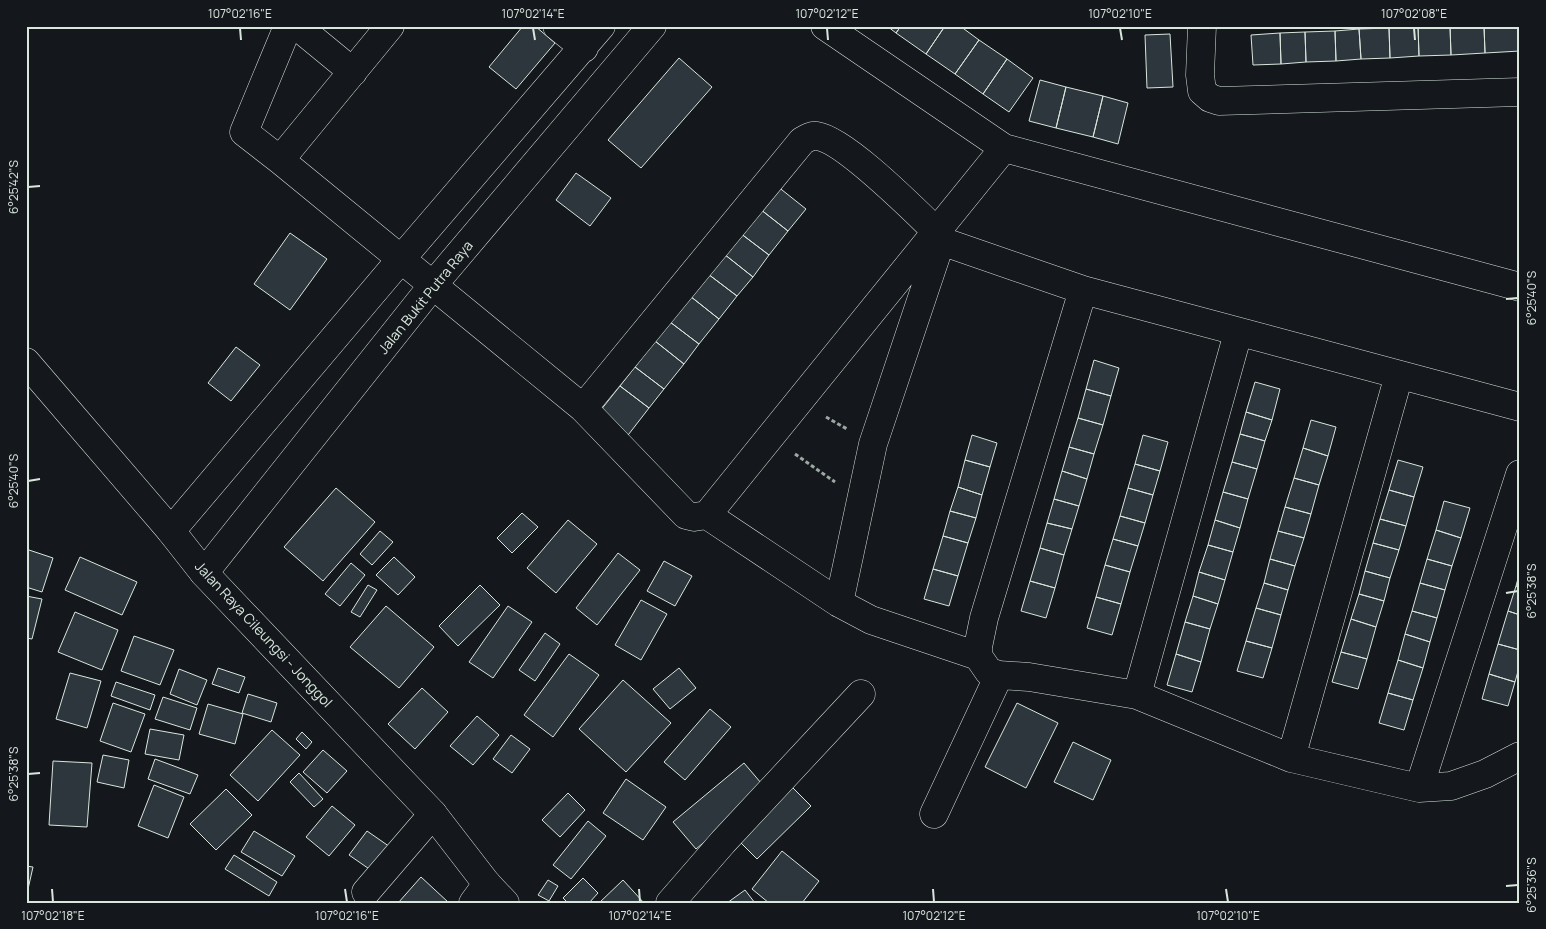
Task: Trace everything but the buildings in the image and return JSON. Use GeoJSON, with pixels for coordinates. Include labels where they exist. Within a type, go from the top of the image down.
{"type":"FeatureCollection","features":[{"type":"Feature","properties":{"kind":"street"},"geometry":{"type":"LineString","coordinates":[[288,26],[244,132],[583,408],[686,514],[694,517],[707,515],[799,401],[939,236],[1004,148]]}},
{"type":"Feature","properties":{"kind":"street"},"geometry":{"type":"LineString","coordinates":[[297,26],[353,72]]}},
{"type":"Feature","properties":{"kind":"street"},"geometry":{"type":"LineString","coordinates":[[280,160],[390,26]]}},
{"type":"Feature","properties":{"kind":"street"},"geometry":{"type":"LineString","coordinates":[[557,26],[584,48]]}},
{"type":"Feature","properties":{"kind":"street"},"geometry":{"type":"LineString","coordinates":[[171,531],[400,259],[601,26]]}},
{"type":"Feature","properties":{"kind":"street","name":"Jalan Bukit Putra Raya"},"geometry":{"type":"LineString","coordinates":[[204,573],[433,285],[652,26]]}},
{"type":"Feature","properties":{"kind":"street"},"geometry":{"type":"LineString","coordinates":[[825,26],[1004,148],[1520,287]]}},
{"type":"Feature","properties":{"kind":"street"},"geometry":{"type":"LineString","coordinates":[[1202,26],[1200,75],[1202,91],[1210,98],[1219,101],[1520,92]]}},
{"type":"Feature","properties":{"kind":"street"},"geometry":{"type":"LineString","coordinates":[[583,408],[802,140],[814,135],[827,138],[875,174],[939,236],[1083,290],[1520,407]]}},
{"type":"Feature","properties":{"kind":"street"},"geometry":{"type":"LineString","coordinates":[[839,603],[873,444],[939,236]]}},
{"type":"Feature","properties":{"kind":"street"},"geometry":{"type":"LineString","coordinates":[[1083,290],[984,618],[978,656],[989,672],[1137,695],[1291,758],[1419,788],[1451,786],[1485,774],[1520,756]]}},
{"type":"Feature","properties":{"kind":"street"},"geometry":{"type":"LineString","coordinates":[[1137,695],[1238,333]]}},
{"type":"Feature","properties":{"kind":"street","name":"Jalan Raya Cileungsi - Jonggol"},"geometry":{"type":"LineString","coordinates":[[26,362],[171,531],[204,573],[433,814],[489,896]]}},
{"type":"Feature","properties":{"kind":"street"},"geometry":{"type":"LineString","coordinates":[[1291,758],[1399,375]]}},
{"type":"Feature","properties":{"kind":"street"},"geometry":{"type":"LineString","coordinates":[[1419,788],[1520,474]]}},
{"type":"Feature","properties":{"kind":"street"},"geometry":{"type":"LineString","coordinates":[[707,515],[839,603],[871,620],[978,656]]}},
{"type":"Feature","properties":{"kind":"street"},"geometry":{"type":"LineString","coordinates":[[934,814],[999,675]]}},
{"type":"Feature","properties":{"kind":"street"},"geometry":{"type":"LineString","coordinates":[[670,903],[723,842],[861,694]]}},
{"type":"Feature","properties":{"kind":"street"},"geometry":{"type":"LineString","coordinates":[[366,892],[433,814]]}},
{"type":"Feature","properties":{"kind":"path"},"geometry":{"type":"LineString","coordinates":[[799,401],[873,444]]}},
{"type":"Feature","properties":{"kind":"path"},"geometry":{"type":"LineString","coordinates":[[771,438],[860,499]]}}]}
